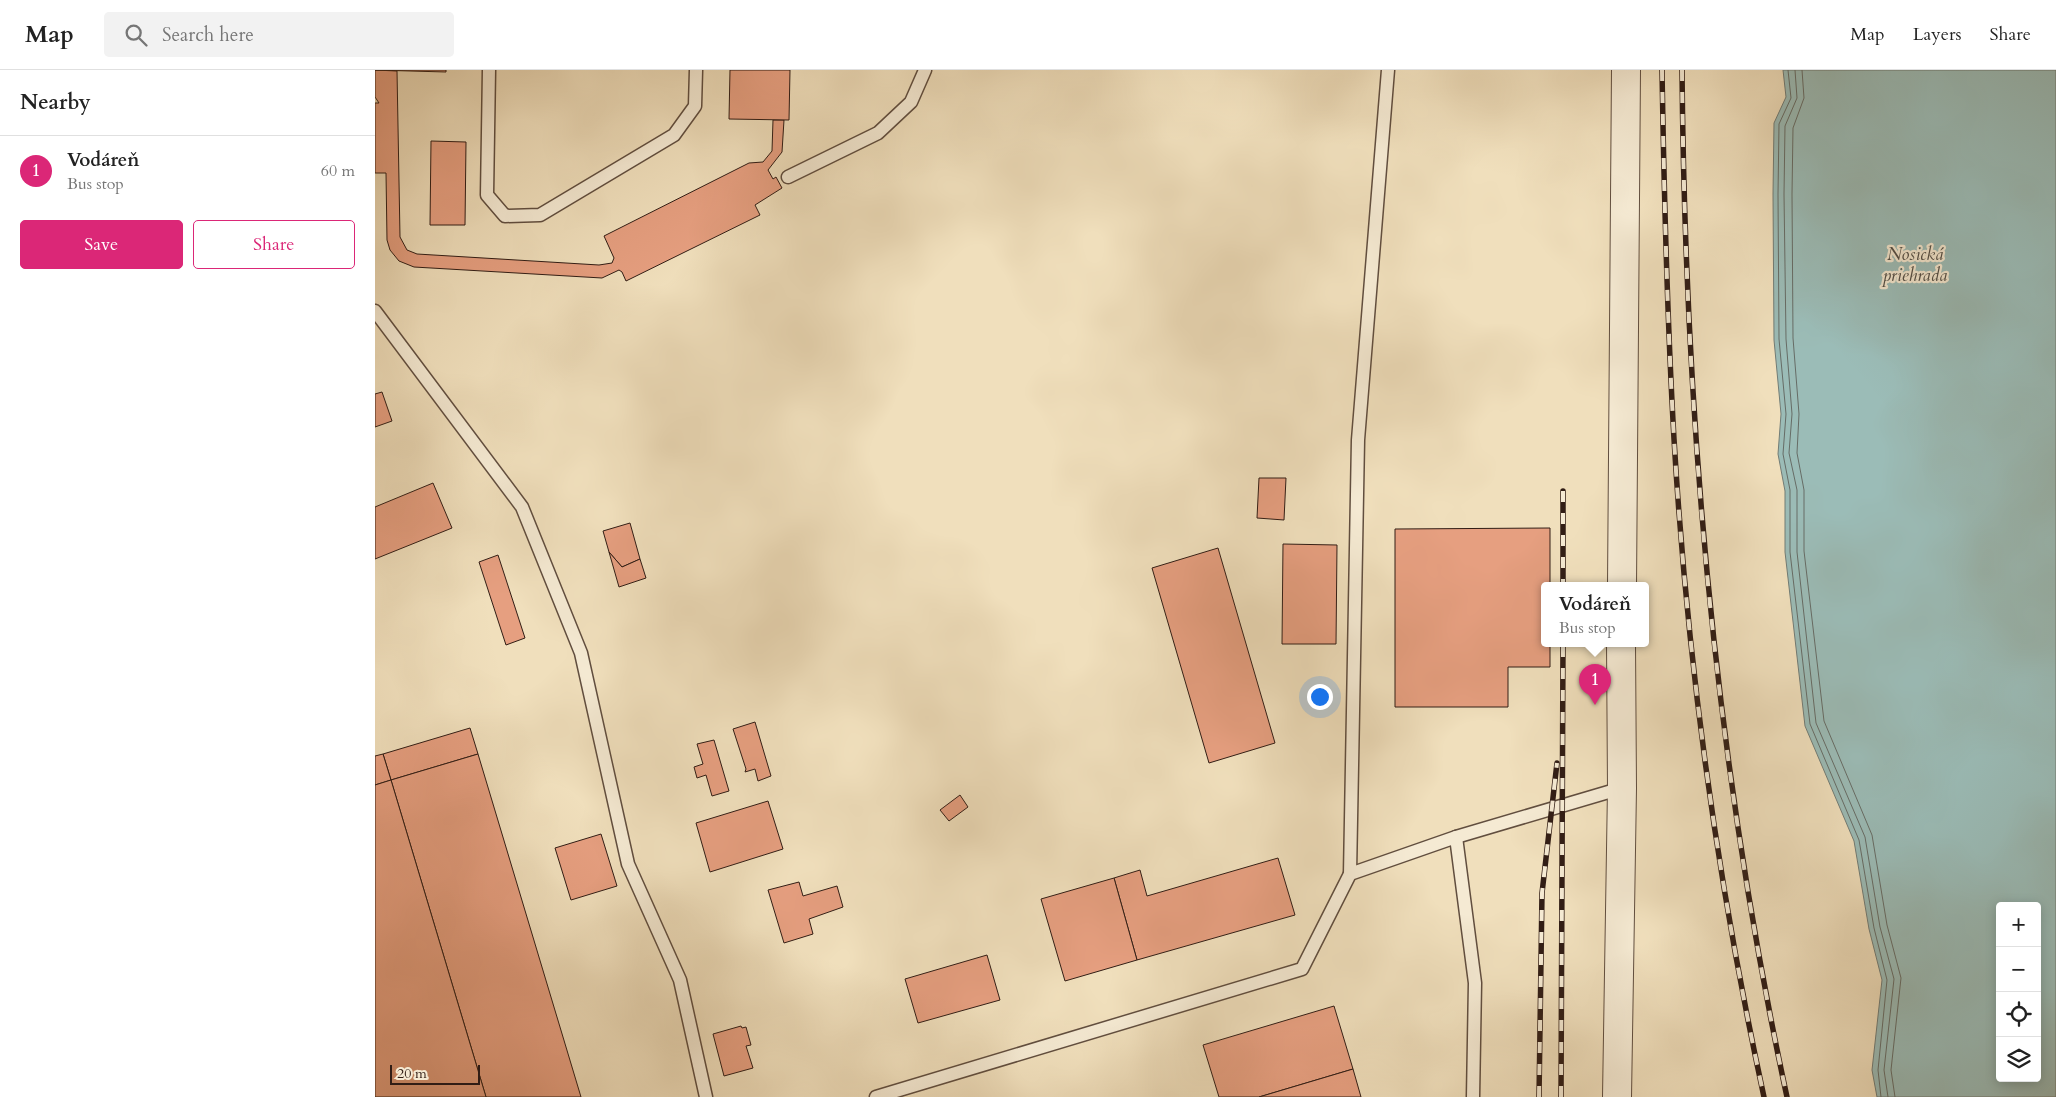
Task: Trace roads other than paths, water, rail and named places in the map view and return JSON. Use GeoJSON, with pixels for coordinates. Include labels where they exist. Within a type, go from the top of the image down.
{"type":"FeatureCollection","features":[{"type":"Feature","properties":{"kind":"street"},"geometry":{"type":"LineString","coordinates":[[1622,582],[1626,70]]}},
{"type":"Feature","properties":{"kind":"street"},"geometry":{"type":"LineString","coordinates":[[1617,1097],[1622,788],[1621,647]]}},
{"type":"Feature","properties":{"kind":"lane"},"geometry":{"type":"LineString","coordinates":[[489,70],[487,195],[505,216],[539,215],[674,135],[695,106],[696,70]]}},
{"type":"Feature","properties":{"kind":"lane"},"geometry":{"type":"LineString","coordinates":[[788,176],[878,133],[911,102],[925,70]]}},
{"type":"Feature","properties":{"kind":"lane"},"geometry":{"type":"LineString","coordinates":[[876,1097],[1302,969],[1350,874],[1358,440],[1388,70]]}},
{"type":"Feature","properties":{"kind":"lane"},"geometry":{"type":"LineString","coordinates":[[375,311],[522,507],[581,653],[628,864],[680,980],[706,1097]]}},
{"type":"Feature","properties":{"kind":"lane"},"geometry":{"type":"LineString","coordinates":[[1350,874],[1456,837],[1622,788]]}},
{"type":"Feature","properties":{"kind":"lane"},"geometry":{"type":"LineString","coordinates":[[1456,837],[1475,983],[1473,1097]]}},
{"type":"Feature","properties":{"kind":"water","name":"Nosická priehrada"},"geometry":{"type":"Polygon","coordinates":[[[1783,70],[2056,70],[2056,1097],[1877,1097],[1872,1070],[1882,980],[1869,929],[1854,841],[1805,726],[1785,552],[1785,491],[1778,454],[1781,414],[1774,340],[1774,123],[1786,97],[1783,70]]]}},
{"type":"Feature","properties":{"kind":"railway"},"geometry":{"type":"LineString","coordinates":[[1662,70],[1666,255],[1674,439],[1687,604],[1706,770],[1718,852],[1747,1016],[1764,1097]]}},
{"type":"Feature","properties":{"kind":"railway"},"geometry":{"type":"LineString","coordinates":[[1682,70],[1689,329],[1697,458],[1708,586],[1722,715],[1740,843],[1787,1097]]}},
{"type":"Feature","properties":{"kind":"railway"},"geometry":{"type":"LineString","coordinates":[[1563,491],[1563,582]]}},
{"type":"Feature","properties":{"kind":"railway"},"geometry":{"type":"LineString","coordinates":[[1561,1097],[1563,647]]}},
{"type":"Feature","properties":{"kind":"railway"},"geometry":{"type":"LineString","coordinates":[[1539,1097],[1542,893],[1557,763]]}},
{"type":"Feature","properties":{"kind":"place","name":"Vodáreň"},"geometry":{"type":"Point","coordinates":[1595,705]}}]}
